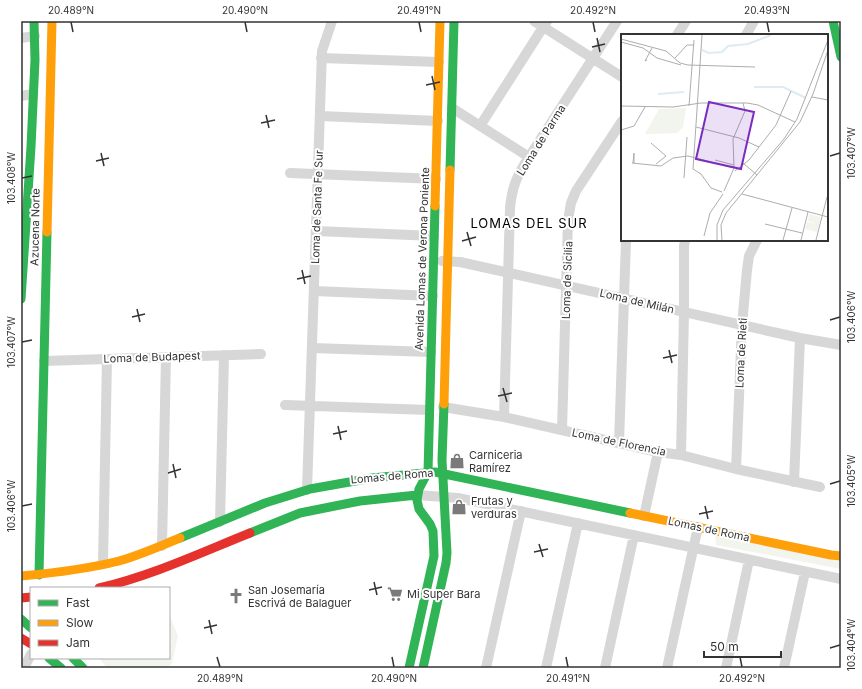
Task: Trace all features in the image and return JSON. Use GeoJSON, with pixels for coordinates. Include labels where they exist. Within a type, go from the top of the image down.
{"type":"FeatureCollection","features":[{"type":"Feature","properties":{"kind":"street"},"geometry":{"type":"LineString","coordinates":[[21,299],[26,155],[33,94],[35,36],[34,21]]}},
{"type":"Feature","properties":{"kind":"street","name":"Azucena Norte"},"geometry":{"type":"LineString","coordinates":[[38,575],[52,21]]}},
{"type":"Feature","properties":{"kind":"street","name":"Loma de Santa Fe Sur"},"geometry":{"type":"LineString","coordinates":[[307,490],[322,51],[332,21]]}},
{"type":"Feature","properties":{"kind":"street","name":"Avenida Lomas de Verona Poniente"},"geometry":{"type":"LineString","coordinates":[[417,496],[428,472],[440,21]]}},
{"type":"Feature","properties":{"kind":"street"},"geometry":{"type":"LineString","coordinates":[[423,668],[447,553],[443,473],[443,406],[454,21]]}},
{"type":"Feature","properties":{"kind":"street"},"geometry":{"type":"LineString","coordinates":[[534,21],[545,24],[621,76]]}},
{"type":"Feature","properties":{"kind":"street","name":"Loma de Parma"},"geometry":{"type":"LineString","coordinates":[[504,418],[510,208],[512,193],[518,173],[617,21]]}},
{"type":"Feature","properties":{"kind":"street"},"geometry":{"type":"LineString","coordinates":[[678,34],[686,21]]}},
{"type":"Feature","properties":{"kind":"street"},"geometry":{"type":"LineString","coordinates":[[747,34],[754,21]]}},
{"type":"Feature","properties":{"kind":"street"},"geometry":{"type":"LineString","coordinates":[[833,21],[841,57]]}},
{"type":"Feature","properties":{"kind":"street"},"geometry":{"type":"LineString","coordinates":[[480,126],[545,24]]}},
{"type":"Feature","properties":{"kind":"street"},"geometry":{"type":"LineString","coordinates":[[21,38],[35,36]]}},
{"type":"Feature","properties":{"kind":"street"},"geometry":{"type":"LineString","coordinates":[[322,58],[439,62]]}},
{"type":"Feature","properties":{"kind":"street"},"geometry":{"type":"LineString","coordinates":[[21,96],[33,94]]}},
{"type":"Feature","properties":{"kind":"street"},"geometry":{"type":"LineString","coordinates":[[452,108],[529,156]]}},
{"type":"Feature","properties":{"kind":"street"},"geometry":{"type":"LineString","coordinates":[[320,116],[438,121]]}},
{"type":"Feature","properties":{"kind":"street","name":"Loma de Sicilia"},"geometry":{"type":"LineString","coordinates":[[562,430],[568,220],[571,203],[576,191],[621,123]]}},
{"type":"Feature","properties":{"kind":"street"},"geometry":{"type":"LineString","coordinates":[[290,173],[436,179]]}},
{"type":"Feature","properties":{"kind":"street"},"geometry":{"type":"LineString","coordinates":[[316,231],[434,236]]}},
{"type":"Feature","properties":{"kind":"street"},"geometry":{"type":"LineString","coordinates":[[620,443],[626,241]]}},
{"type":"Feature","properties":{"kind":"street"},"geometry":{"type":"LineString","coordinates":[[681,455],[685,241]]}},
{"type":"Feature","properties":{"kind":"street","name":"Loma de Rieti"},"geometry":{"type":"LineString","coordinates":[[736,469],[742,325],[749,256],[756,241]]}},
{"type":"Feature","properties":{"kind":"street","name":"Loma de Milán"},"geometry":{"type":"LineString","coordinates":[[434,260],[460,262],[508,272],[800,338],[841,345]]}},
{"type":"Feature","properties":{"kind":"street"},"geometry":{"type":"LineString","coordinates":[[314,291],[433,296]]}},
{"type":"Feature","properties":{"kind":"street"},"geometry":{"type":"LineString","coordinates":[[794,482],[800,338]]}},
{"type":"Feature","properties":{"kind":"street"},"geometry":{"type":"LineString","coordinates":[[312,348],[431,352]]}},
{"type":"Feature","properties":{"kind":"street","name":"Loma de Budapest"},"geometry":{"type":"LineString","coordinates":[[44,361],[261,354]]}},
{"type":"Feature","properties":{"kind":"street"},"geometry":{"type":"LineString","coordinates":[[220,522],[224,355]]}},
{"type":"Feature","properties":{"kind":"street"},"geometry":{"type":"LineString","coordinates":[[162,546],[166,357]]}},
{"type":"Feature","properties":{"kind":"street"},"geometry":{"type":"LineString","coordinates":[[103,564],[108,359]]}},
{"type":"Feature","properties":{"kind":"street"},"geometry":{"type":"LineString","coordinates":[[285,405],[429,410]]}},
{"type":"Feature","properties":{"kind":"street","name":"Loma de Florencia"},"geometry":{"type":"LineString","coordinates":[[443,406],[562,430],[658,452],[681,455],[736,469],[820,487]]}},
{"type":"Feature","properties":{"kind":"street"},"geometry":{"type":"LineString","coordinates":[[644,516],[658,452]]}},
{"type":"Feature","properties":{"kind":"street","name":"Lomas de Roma"},"geometry":{"type":"LineString","coordinates":[[21,576],[66,572],[126,559],[162,546],[268,501],[307,490],[343,481],[376,476],[428,472],[443,473],[841,556]]}},
{"type":"Feature","properties":{"kind":"street"},"geometry":{"type":"LineString","coordinates":[[409,668],[434,556],[434,535],[431,526],[419,509],[417,504],[417,496]]}},
{"type":"Feature","properties":{"kind":"street","name":"Lomas de Roma"},"geometry":{"type":"LineString","coordinates":[[103,587],[159,570],[300,513],[360,501],[417,496],[458,498],[841,579]]}},
{"type":"Feature","properties":{"kind":"street"},"geometry":{"type":"LineString","coordinates":[[486,668],[521,511]]}},
{"type":"Feature","properties":{"kind":"street"},"geometry":{"type":"LineString","coordinates":[[546,668],[578,523]]}},
{"type":"Feature","properties":{"kind":"street"},"geometry":{"type":"LineString","coordinates":[[667,668],[698,527]]}},
{"type":"Feature","properties":{"kind":"street"},"geometry":{"type":"LineString","coordinates":[[605,668],[634,535]]}},
{"type":"Feature","properties":{"kind":"street"},"geometry":{"type":"LineString","coordinates":[[726,668],[749,560]]}},
{"type":"Feature","properties":{"kind":"street"},"geometry":{"type":"LineString","coordinates":[[784,668],[805,572]]}},
{"type":"Feature","properties":{"kind":"street"},"geometry":{"type":"LineString","coordinates":[[21,619],[30,627]]}},
{"type":"Feature","properties":{"kind":"street"},"geometry":{"type":"LineString","coordinates":[[21,638],[30,643]]}},
{"type":"Feature","properties":{"kind":"street"},"geometry":{"type":"LineString","coordinates":[[24,668],[30,656]]}},
{"type":"Feature","properties":{"kind":"street"},"geometry":{"type":"LineString","coordinates":[[50,659],[61,668]]}},
{"type":"Feature","properties":{"kind":"street"},"geometry":{"type":"LineString","coordinates":[[74,659],[84,668]]}},
{"type":"Feature","properties":{"kind":"shaded area"},"geometry":{"type":"Polygon","coordinates":[[[715,533],[841,559],[841,569],[716,545],[715,533]]]}},
{"type":"Feature","properties":{"kind":"shaded area"},"geometry":{"type":"Polygon","coordinates":[[[170,616],[178,636],[172,663],[168,668],[107,668],[100,659],[170,659],[170,616]]]}},
{"type":"Feature","properties":{"kind":"traffic: fast"},"geometry":{"type":"LineString","coordinates":[[21,299],[31,147],[35,60],[34,21]]}},
{"type":"Feature","properties":{"kind":"traffic: fast"},"geometry":{"type":"LineString","coordinates":[[450,170],[454,21]]}},
{"type":"Feature","properties":{"kind":"traffic: fast"},"geometry":{"type":"LineString","coordinates":[[833,21],[841,57]]}},
{"type":"Feature","properties":{"kind":"traffic: fast"},"geometry":{"type":"LineString","coordinates":[[409,668],[434,556],[433,531],[430,524],[419,509],[417,500],[419,489],[428,472],[435,206]]}},
{"type":"Feature","properties":{"kind":"traffic: fast"},"geometry":{"type":"LineString","coordinates":[[39,575],[47,232]]}},
{"type":"Feature","properties":{"kind":"traffic: fast"},"geometry":{"type":"LineString","coordinates":[[423,668],[447,553],[442,460],[444,404]]}},
{"type":"Feature","properties":{"kind":"traffic: fast"},"geometry":{"type":"LineString","coordinates":[[180,538],[265,503],[310,489],[372,478],[435,472],[630,513]]}},
{"type":"Feature","properties":{"kind":"traffic: fast"},"geometry":{"type":"LineString","coordinates":[[250,533],[300,513],[360,501],[417,495]]}},
{"type":"Feature","properties":{"kind":"traffic: fast"},"geometry":{"type":"LineString","coordinates":[[21,619],[30,627]]}},
{"type":"Feature","properties":{"kind":"traffic: fast"},"geometry":{"type":"LineString","coordinates":[[50,659],[61,668]]}},
{"type":"Feature","properties":{"kind":"traffic: fast"},"geometry":{"type":"LineString","coordinates":[[74,659],[83,668]]}},
{"type":"Feature","properties":{"kind":"traffic: slow"},"geometry":{"type":"LineString","coordinates":[[47,232],[52,21]]}},
{"type":"Feature","properties":{"kind":"traffic: slow"},"geometry":{"type":"LineString","coordinates":[[435,206],[440,21]]}},
{"type":"Feature","properties":{"kind":"traffic: slow"},"geometry":{"type":"LineString","coordinates":[[444,404],[450,170]]}},
{"type":"Feature","properties":{"kind":"traffic: slow"},"geometry":{"type":"LineString","coordinates":[[630,513],[841,556]]}},
{"type":"Feature","properties":{"kind":"traffic: slow"},"geometry":{"type":"LineString","coordinates":[[21,576],[46,574],[119,561],[180,538]]}},
{"type":"Feature","properties":{"kind":"traffic: jam"},"geometry":{"type":"LineString","coordinates":[[103,587],[156,571],[250,533]]}},
{"type":"Feature","properties":{"kind":"traffic: jam"},"geometry":{"type":"LineString","coordinates":[[21,598],[30,597]]}},
{"type":"Feature","properties":{"kind":"traffic: jam"},"geometry":{"type":"LineString","coordinates":[[21,638],[30,643]]}},
{"type":"Feature","properties":{"kind":"place","name":"Carniceria Ramírez"},"geometry":{"type":"Point","coordinates":[457,461]}},
{"type":"Feature","properties":{"kind":"place","name":"Frutas y verduras"},"geometry":{"type":"Point","coordinates":[459,507]}},
{"type":"Feature","properties":{"kind":"place","name":"Mi Super Bara"},"geometry":{"type":"Point","coordinates":[395,594]}},
{"type":"Feature","properties":{"kind":"place","name":"San Josemaría Escrivá de Balaguer"},"geometry":{"type":"Point","coordinates":[236,596]}},
{"type":"Feature","properties":{"kind":"district","name":"LOMAS DEL SUR"},"geometry":{"type":"Point","coordinates":[529,223]}}]}
